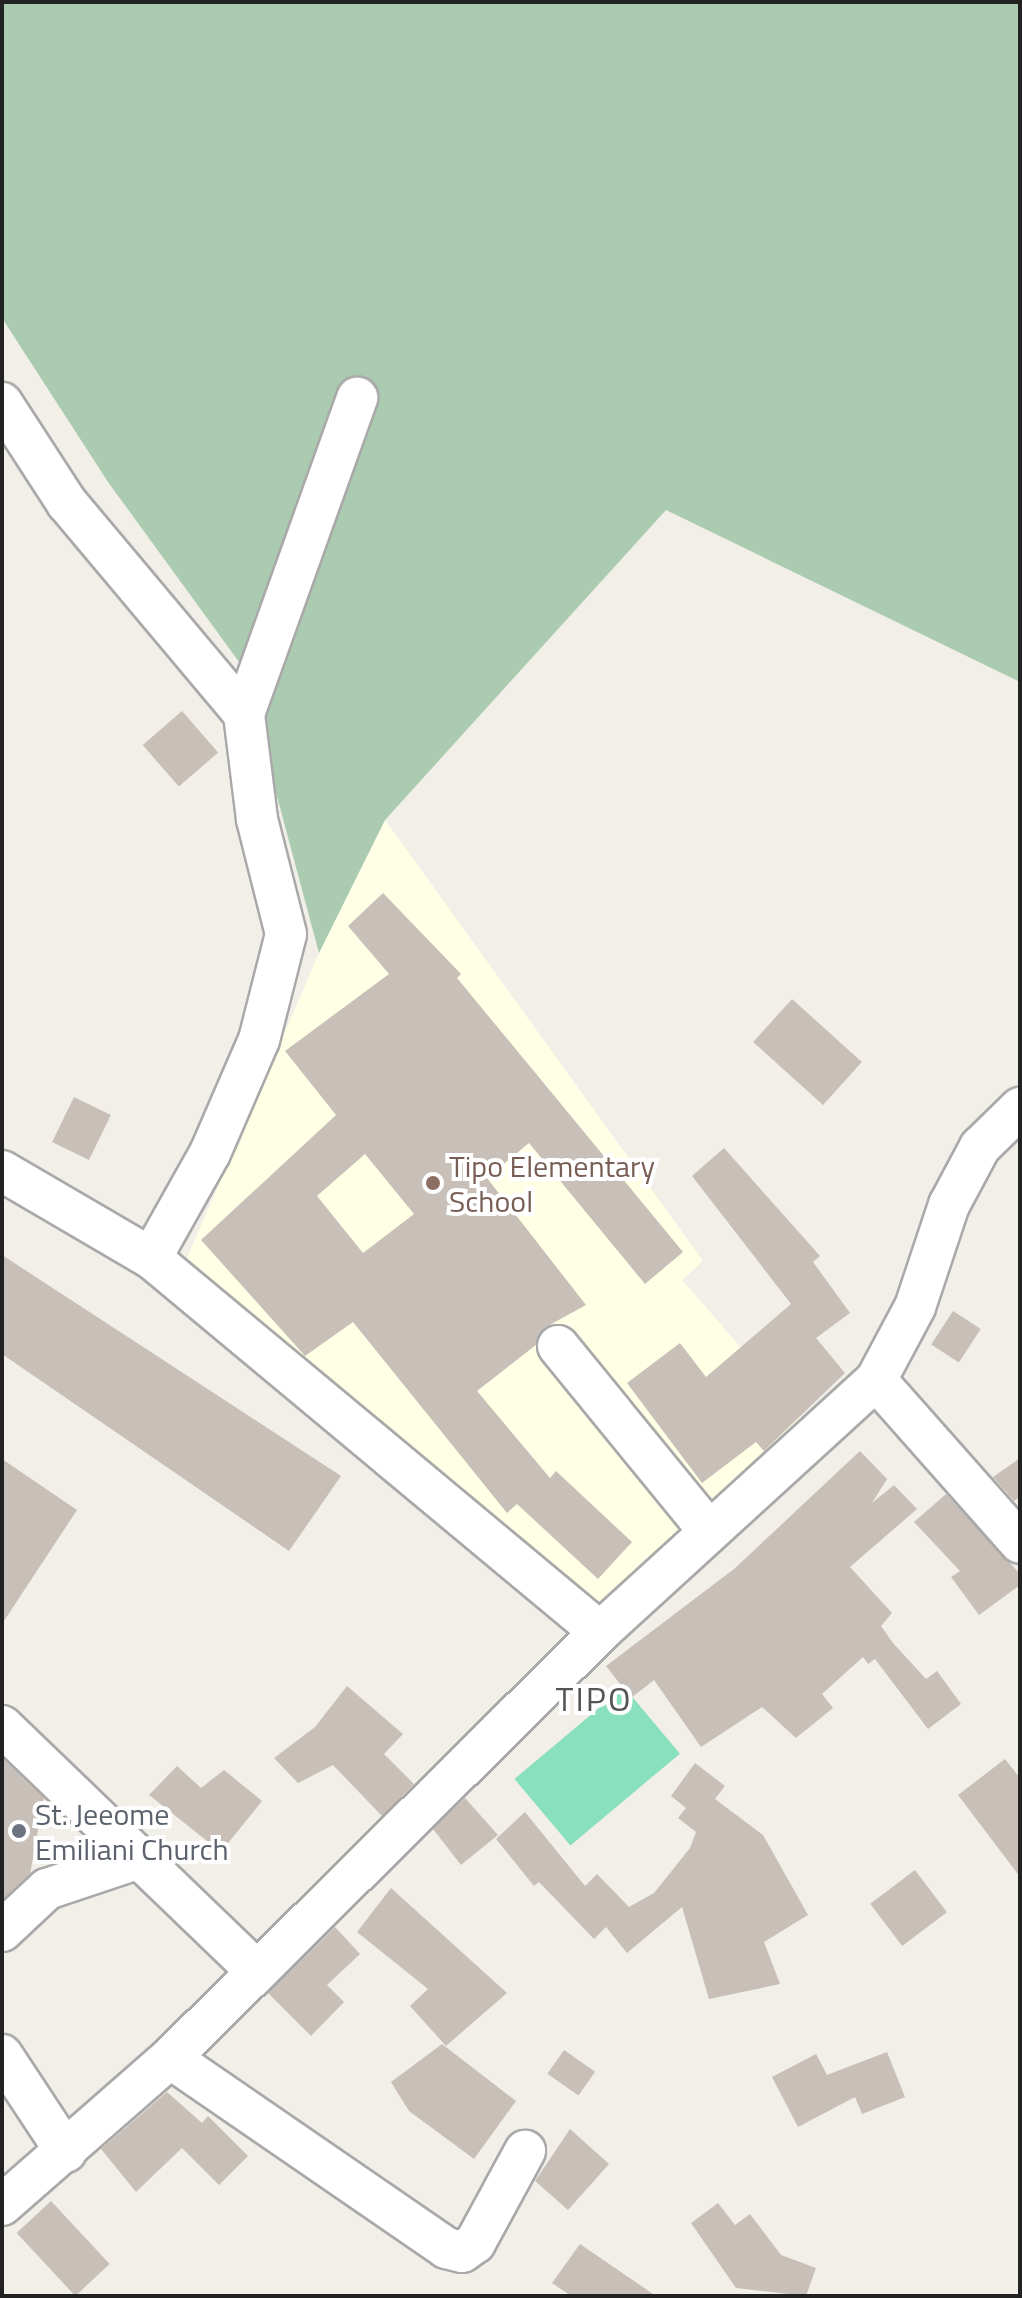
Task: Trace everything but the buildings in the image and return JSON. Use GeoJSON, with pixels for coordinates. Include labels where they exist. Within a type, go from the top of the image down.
{"type":"FeatureCollection","features":[{"type":"Feature","properties":{"kind":"street"},"geometry":{"type":"LineString","coordinates":[[151,1258],[210,1153],[259,1040],[286,934],[257,819],[244,714],[357,398]]}},
{"type":"Feature","properties":{"kind":"street"},"geometry":{"type":"LineString","coordinates":[[2,403],[67,503],[244,714]]}},
{"type":"Feature","properties":{"kind":"street"},"geometry":{"type":"LineString","coordinates":[[2,2205],[170,2058],[600,1632],[708,1530],[876,1380],[915,1307],[949,1205],[980,1147],[1020,1108]]}},
{"type":"Feature","properties":{"kind":"street"},"geometry":{"type":"LineString","coordinates":[[2,1171],[151,1258],[600,1632]]}},
{"type":"Feature","properties":{"kind":"street"},"geometry":{"type":"LineString","coordinates":[[558,1346],[708,1530]]}},
{"type":"Feature","properties":{"kind":"street"},"geometry":{"type":"LineString","coordinates":[[876,1380],[1020,1543]]}},
{"type":"Feature","properties":{"kind":"street"},"geometry":{"type":"LineString","coordinates":[[2,1726],[143,1857],[257,1971]]}},
{"type":"Feature","properties":{"kind":"street"},"geometry":{"type":"LineString","coordinates":[[2,1931],[47,1889],[143,1857]]}},
{"type":"Feature","properties":{"kind":"street"},"geometry":{"type":"LineString","coordinates":[[2,2055],[66,2152]]}},
{"type":"Feature","properties":{"kind":"street"},"geometry":{"type":"LineString","coordinates":[[170,2058],[446,2248],[462,2252],[475,2243],[525,2151]]}},
{"type":"Feature","properties":{"kind":"shaded area"},"geometry":{"type":"Polygon","coordinates":[[[2,2],[1020,2],[1020,682],[666,510],[385,820],[319,953],[242,666],[108,482],[2,318],[2,2]]]}},
{"type":"Feature","properties":{"kind":"shaded area","name":"Tipo Elementary School"},"geometry":{"type":"Polygon","coordinates":[[[385,820],[703,1261],[682,1280],[805,1421],[600,1607],[184,1265],[319,953],[385,820]]]}},
{"type":"Feature","properties":{"kind":"green space"},"geometry":{"type":"Polygon","coordinates":[[[624,1687],[680,1754],[570,1846],[514,1779],[624,1687]]]}},
{"type":"Feature","properties":{"kind":"place","name":"Tipo Elementary School"},"geometry":{"type":"Point","coordinates":[433,1183]}},
{"type":"Feature","properties":{"kind":"place","name":"St. Jeeome Emiliani Church"},"geometry":{"type":"Point","coordinates":[19,1831]}},
{"type":"Feature","properties":{"kind":"district","name":"TIPO"},"geometry":{"type":"Point","coordinates":[594,1699]}}]}
